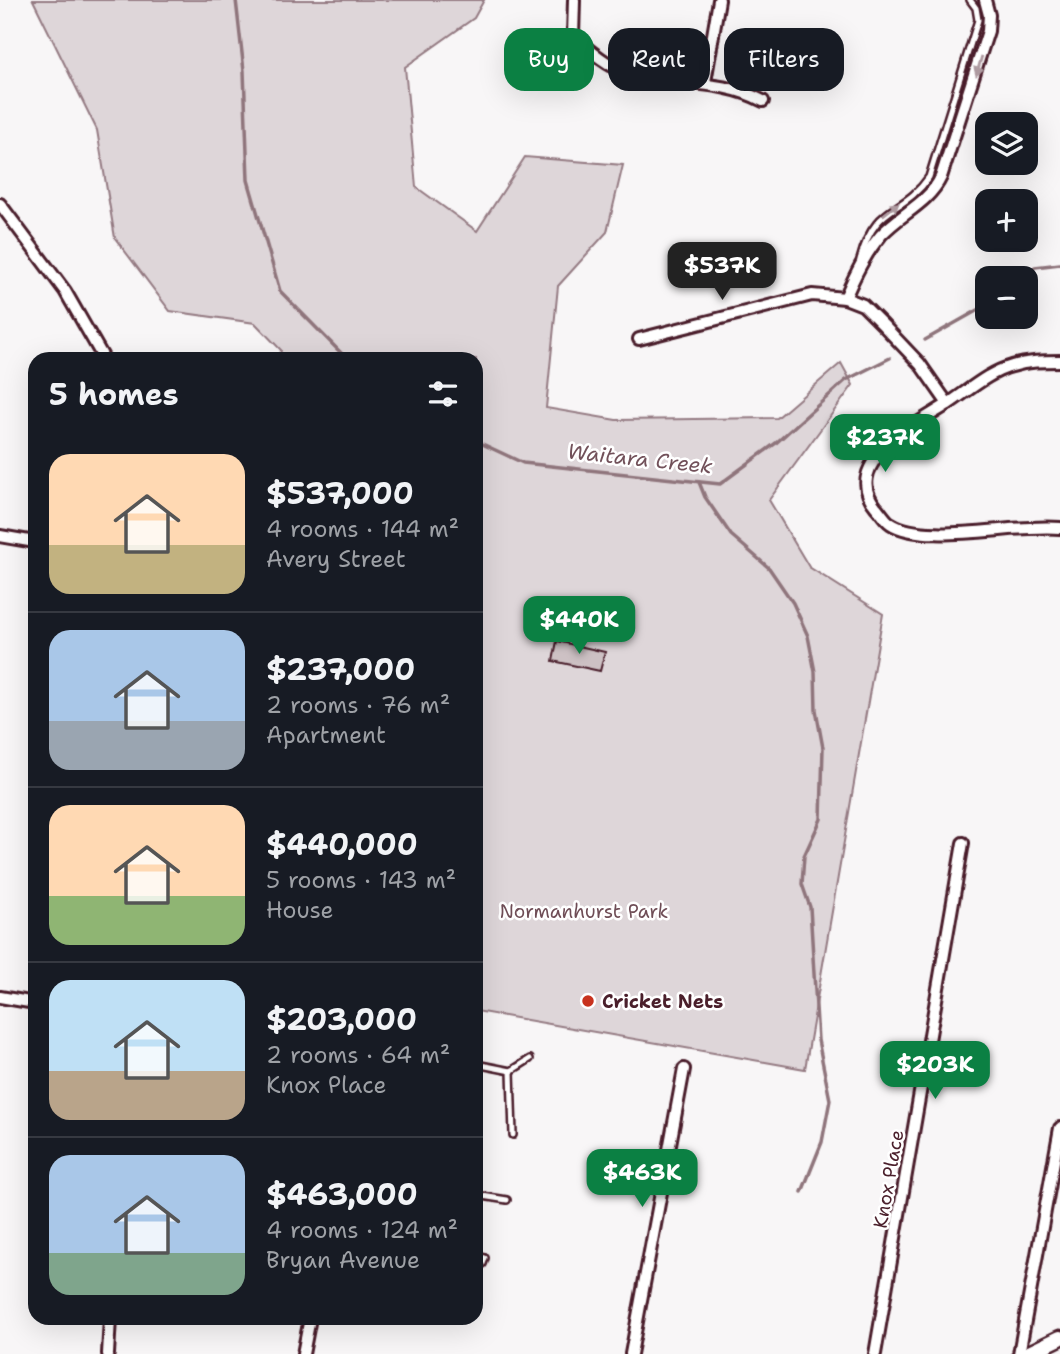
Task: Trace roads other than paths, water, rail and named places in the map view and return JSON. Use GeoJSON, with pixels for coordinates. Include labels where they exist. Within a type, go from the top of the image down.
{"type":"FeatureCollection","features":[{"type":"Feature","properties":{"kind":"street"},"geometry":{"type":"LineString","coordinates":[[573,28],[574,0]]}},
{"type":"Feature","properties":{"kind":"street"},"geometry":{"type":"LineString","coordinates":[[710,53],[719,0]]}},
{"type":"Feature","properties":{"kind":"street"},"geometry":{"type":"LineString","coordinates":[[845,298],[858,266],[882,235],[928,196],[941,177],[988,31],[989,15],[985,0]]}},
{"type":"Feature","properties":{"kind":"street"},"geometry":{"type":"LineString","coordinates":[[710,83],[744,92],[762,102]]}},
{"type":"Feature","properties":{"kind":"street"},"geometry":{"type":"LineString","coordinates":[[0,204],[65,291],[100,352]]}},
{"type":"Feature","properties":{"kind":"street"},"geometry":{"type":"LineString","coordinates":[[639,339],[813,295],[845,298],[863,305],[883,325],[920,364],[948,404]]}},
{"type":"Feature","properties":{"kind":"street"},"geometry":{"type":"LineString","coordinates":[[1060,362],[1036,360],[1009,366],[900,435],[875,457],[865,480],[869,498],[890,523],[918,532],[965,532],[1040,526],[1060,528]]}},
{"type":"Feature","properties":{"kind":"street"},"geometry":{"type":"LineString","coordinates":[[0,536],[28,541]]}},
{"type":"Feature","properties":{"kind":"street","name":"Knox Place"},"geometry":{"type":"LineString","coordinates":[[875,1354],[963,844]]}},
{"type":"Feature","properties":{"kind":"street"},"geometry":{"type":"LineString","coordinates":[[0,997],[28,1002]]}},
{"type":"Feature","properties":{"kind":"street"},"geometry":{"type":"LineString","coordinates":[[631,1354],[684,1069]]}},
{"type":"Feature","properties":{"kind":"street"},"geometry":{"type":"LineString","coordinates":[[1019,1354],[1060,1128]]}},
{"type":"Feature","properties":{"kind":"street"},"geometry":{"type":"LineString","coordinates":[[108,1354],[110,1325]]}},
{"type":"Feature","properties":{"kind":"street"},"geometry":{"type":"LineString","coordinates":[[303,1354],[309,1325]]}},
{"type":"Feature","properties":{"kind":"street"},"geometry":{"type":"LineString","coordinates":[[1027,1354],[1060,1338]]}},
{"type":"Feature","properties":{"kind":"lane"},"geometry":{"type":"LineString","coordinates":[[858,266],[866,239],[875,223],[923,186],[929,177],[978,20],[976,8],[970,0]]}},
{"type":"Feature","properties":{"kind":"lane"},"geometry":{"type":"LineString","coordinates":[[483,1065],[511,1071],[530,1059]]}},
{"type":"Feature","properties":{"kind":"lane"},"geometry":{"type":"LineString","coordinates":[[511,1071],[513,1135]]}},
{"type":"Feature","properties":{"kind":"lane"},"geometry":{"type":"LineString","coordinates":[[483,1196],[507,1200]]}},
{"type":"Feature","properties":{"kind":"lane"},"geometry":{"type":"LineString","coordinates":[[483,1258],[483,1264]]}},
{"type":"Feature","properties":{"kind":"waterway","name":"Waitara Creek"},"geometry":{"type":"LineString","coordinates":[[236,0],[244,71],[248,180],[280,291],[340,352]]}},
{"type":"Feature","properties":{"kind":"waterway","name":"Waitara Creek"},"geometry":{"type":"LineString","coordinates":[[1038,267],[1060,264]]}},
{"type":"Feature","properties":{"kind":"waterway","name":"Waitara Creek"},"geometry":{"type":"LineString","coordinates":[[925,340],[975,312]]}},
{"type":"Feature","properties":{"kind":"waterway","name":"Waitara Creek"},"geometry":{"type":"LineString","coordinates":[[483,444],[523,463],[720,484],[776,443],[846,380],[890,358]]}},
{"type":"Feature","properties":{"kind":"waterway"},"geometry":{"type":"LineString","coordinates":[[699,482],[705,497],[731,535],[769,568],[793,603],[808,636],[815,672],[816,710],[823,748],[821,819],[804,856],[802,884],[810,907],[818,1040],[830,1100],[822,1142],[802,1192]]}},
{"type":"Feature","properties":{"kind":"place","name":"Cricket Nets"},"geometry":{"type":"Point","coordinates":[588,1001]}},
{"type":"Feature","properties":{"kind":"park label","name":"Normanhurst Park"},"geometry":{"type":"Point","coordinates":[584,911]}}]}
